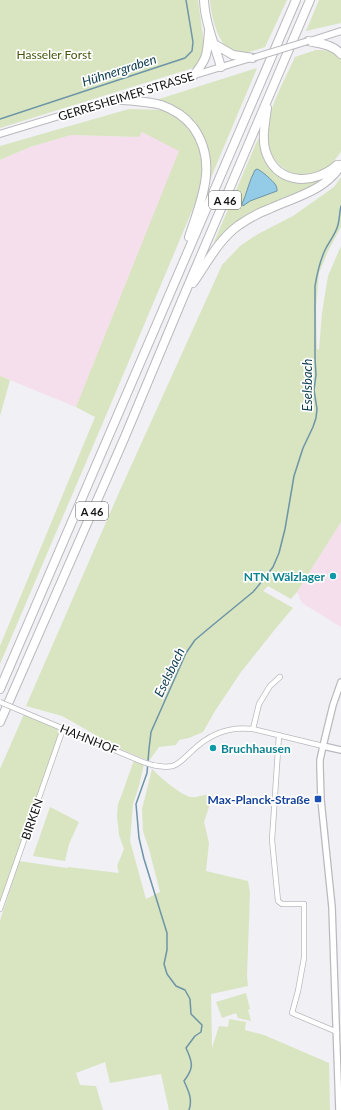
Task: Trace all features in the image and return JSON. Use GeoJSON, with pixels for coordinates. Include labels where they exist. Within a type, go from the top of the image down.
{"type":"FeatureCollection","features":[{"type":"Feature","properties":{"kind":"highway"},"geometry":{"type":"LineString","coordinates":[[204,0],[204,9],[222,67]]}},
{"type":"Feature","properties":{"kind":"highway","name":"A 46"},"geometry":{"type":"LineString","coordinates":[[0,689],[296,0]]}},
{"type":"Feature","properties":{"kind":"highway","name":"A 46"},"geometry":{"type":"LineString","coordinates":[[0,722],[124,439],[310,0]]}},
{"type":"Feature","properties":{"kind":"highway"},"geometry":{"type":"LineString","coordinates":[[193,76],[206,56],[209,27]]}},
{"type":"Feature","properties":{"kind":"highway"},"geometry":{"type":"LineString","coordinates":[[308,41],[328,45],[341,54]]}},
{"type":"Feature","properties":{"kind":"highway"},"geometry":{"type":"LineString","coordinates":[[214,44],[233,55],[253,58]]}},
{"type":"Feature","properties":{"kind":"highway"},"geometry":{"type":"LineString","coordinates":[[115,100],[151,103],[168,108],[184,118],[191,125],[202,143],[207,170],[206,182],[177,278]]}},
{"type":"Feature","properties":{"kind":"highway"},"geometry":{"type":"LineString","coordinates":[[268,100],[264,132],[265,146],[267,155],[273,165],[281,172],[289,176],[305,180],[326,174],[341,162]]}},
{"type":"Feature","properties":{"kind":"highway"},"geometry":{"type":"LineString","coordinates":[[182,300],[214,252],[224,239],[238,226],[263,211],[302,196],[318,188],[334,175],[341,165]]}},
{"type":"Feature","properties":{"kind":"main road","name":"GERRESHEIMER STRASSE"},"geometry":{"type":"LineString","coordinates":[[0,134],[341,31]]}},
{"type":"Feature","properties":{"kind":"street"},"geometry":{"type":"LineString","coordinates":[[254,729],[260,704],[270,686],[280,677]]}},
{"type":"Feature","properties":{"kind":"street"},"geometry":{"type":"LineString","coordinates":[[339,1110],[332,903],[321,800],[320,760],[333,705],[341,682]]}},
{"type":"Feature","properties":{"kind":"street","name":"HAHNHOF"},"geometry":{"type":"LineString","coordinates":[[0,702],[151,765],[172,766],[180,762],[206,739],[215,734],[226,730],[244,728],[279,734],[323,746]]}},
{"type":"Feature","properties":{"kind":"street","name":"BIRKEN"},"geometry":{"type":"LineString","coordinates":[[0,909],[63,729]]}},
{"type":"Feature","properties":{"kind":"street"},"geometry":{"type":"LineString","coordinates":[[279,734],[272,840],[278,901],[282,904],[304,904],[304,958],[292,1013],[337,1032]]}},
{"type":"Feature","properties":{"kind":"street"},"geometry":{"type":"LineString","coordinates":[[323,746],[341,750]]}},
{"type":"Feature","properties":{"kind":"shaded area"},"geometry":{"type":"Polygon","coordinates":[[[142,132],[180,150],[76,407],[0,376],[0,160],[30,147],[71,135],[139,137],[142,132]]]}},
{"type":"Feature","properties":{"kind":"shaded area"},"geometry":{"type":"Polygon","coordinates":[[[341,522],[341,627],[302,603],[297,592],[341,522]]]}},
{"type":"Feature","properties":{"kind":"green space","name":"Hasseler Forst"},"geometry":{"type":"Polygon","coordinates":[[[0,0],[198,0],[205,51],[198,65],[193,68],[0,128],[0,0]]]}},
{"type":"Feature","properties":{"kind":"green space"},"geometry":{"type":"Polygon","coordinates":[[[210,0],[287,0],[265,47],[250,52],[238,53],[228,49],[216,30],[210,0]]]}},
{"type":"Feature","properties":{"kind":"green space"},"geometry":{"type":"Polygon","coordinates":[[[319,0],[341,0],[341,23],[306,31],[319,0]]]}},
{"type":"Feature","properties":{"kind":"green space"},"geometry":{"type":"Polygon","coordinates":[[[316,50],[330,51],[341,59],[341,151],[334,161],[324,170],[313,175],[302,175],[291,173],[282,167],[274,158],[269,147],[267,134],[268,125],[277,95],[295,57],[316,50]]]}},
{"type":"Feature","properties":{"kind":"green space"},"geometry":{"type":"Polygon","coordinates":[[[257,68],[207,187],[202,136],[156,100],[257,68]]]}},
{"type":"Feature","properties":{"kind":"green space"},"geometry":{"type":"Polygon","coordinates":[[[129,109],[165,110],[179,119],[190,130],[197,141],[203,156],[203,174],[199,194],[0,664],[0,646],[95,417],[76,407],[179,151],[142,132],[139,137],[71,135],[30,147],[0,160],[0,146],[129,109]]]}},
{"type":"Feature","properties":{"kind":"green space"},"geometry":{"type":"Polygon","coordinates":[[[258,139],[261,139],[262,148],[285,176],[327,175],[325,180],[273,205],[216,244],[214,242],[258,139]]]}},
{"type":"Feature","properties":{"kind":"green space"},"geometry":{"type":"Polygon","coordinates":[[[341,177],[341,227],[329,249],[319,273],[316,308],[317,349],[319,350],[322,313],[328,276],[341,246],[341,522],[297,592],[291,599],[268,586],[263,591],[293,608],[241,672],[203,732],[189,738],[179,740],[176,745],[159,747],[149,761],[116,747],[62,716],[26,706],[117,497],[222,265],[240,246],[258,234],[293,216],[334,187],[341,177]]]}},
{"type":"Feature","properties":{"kind":"green space"},"geometry":{"type":"Polygon","coordinates":[[[0,376],[10,380],[0,416],[0,376]]]}},
{"type":"Feature","properties":{"kind":"green space"},"geometry":{"type":"Polygon","coordinates":[[[24,714],[57,729],[59,735],[0,904],[0,769],[24,714]]]}},
{"type":"Feature","properties":{"kind":"green space"},"geometry":{"type":"Polygon","coordinates":[[[134,760],[144,764],[133,804],[130,841],[146,899],[160,892],[143,831],[142,809],[152,769],[170,785],[186,796],[194,797],[213,795],[204,822],[209,843],[206,871],[248,881],[250,893],[247,976],[248,986],[211,994],[212,1048],[219,1026],[228,1027],[229,1019],[246,1022],[245,1030],[264,1035],[329,1063],[330,1110],[169,1110],[161,1074],[110,1083],[105,1062],[76,1073],[80,1085],[96,1086],[103,1110],[0,1110],[0,921],[19,861],[67,868],[119,873],[117,866],[124,849],[119,835],[117,816],[118,804],[134,760]]]}},
{"type":"Feature","properties":{"kind":"green space"},"geometry":{"type":"Polygon","coordinates":[[[50,807],[79,822],[69,844],[65,861],[33,856],[50,807]]]}},
{"type":"Feature","properties":{"kind":"green space"},"geometry":{"type":"Polygon","coordinates":[[[246,993],[251,1021],[238,1018],[236,1013],[222,1018],[216,1002],[246,993]]]}},
{"type":"Feature","properties":{"kind":"water"},"geometry":{"type":"Polygon","coordinates":[[[257,169],[264,173],[274,183],[277,187],[277,191],[250,201],[243,206],[242,204],[251,178],[257,169]]]}},
{"type":"Feature","properties":{"kind":"waterway","name":"Hühnergraben"},"geometry":{"type":"LineString","coordinates":[[0,119],[185,58],[192,51],[193,42],[186,0]]}},
{"type":"Feature","properties":{"kind":"waterway","name":"Eselsbach"},"geometry":{"type":"LineString","coordinates":[[189,1110],[190,1098],[184,1081],[190,1072],[191,1062],[186,1048],[195,1036],[201,1032],[202,1025],[191,1014],[190,999],[185,990],[176,986],[167,974],[164,964],[167,950],[167,933],[144,859],[139,838],[136,804],[147,773],[151,732],[186,653],[195,640],[253,592],[273,567],[279,553],[285,529],[294,476],[303,448],[316,418],[317,409],[314,390],[316,375],[315,286],[323,254],[338,225],[341,206]]}},
{"type":"Feature","properties":{"kind":"place","name":"NTN Wälzlager"},"geometry":{"type":"Point","coordinates":[333,576]}},
{"type":"Feature","properties":{"kind":"place","name":"Bruchhausen"},"geometry":{"type":"Point","coordinates":[213,748]}},
{"type":"Feature","properties":{"kind":"place","name":"Max-Planck-Straße"},"geometry":{"type":"Point","coordinates":[318,799]}}]}
